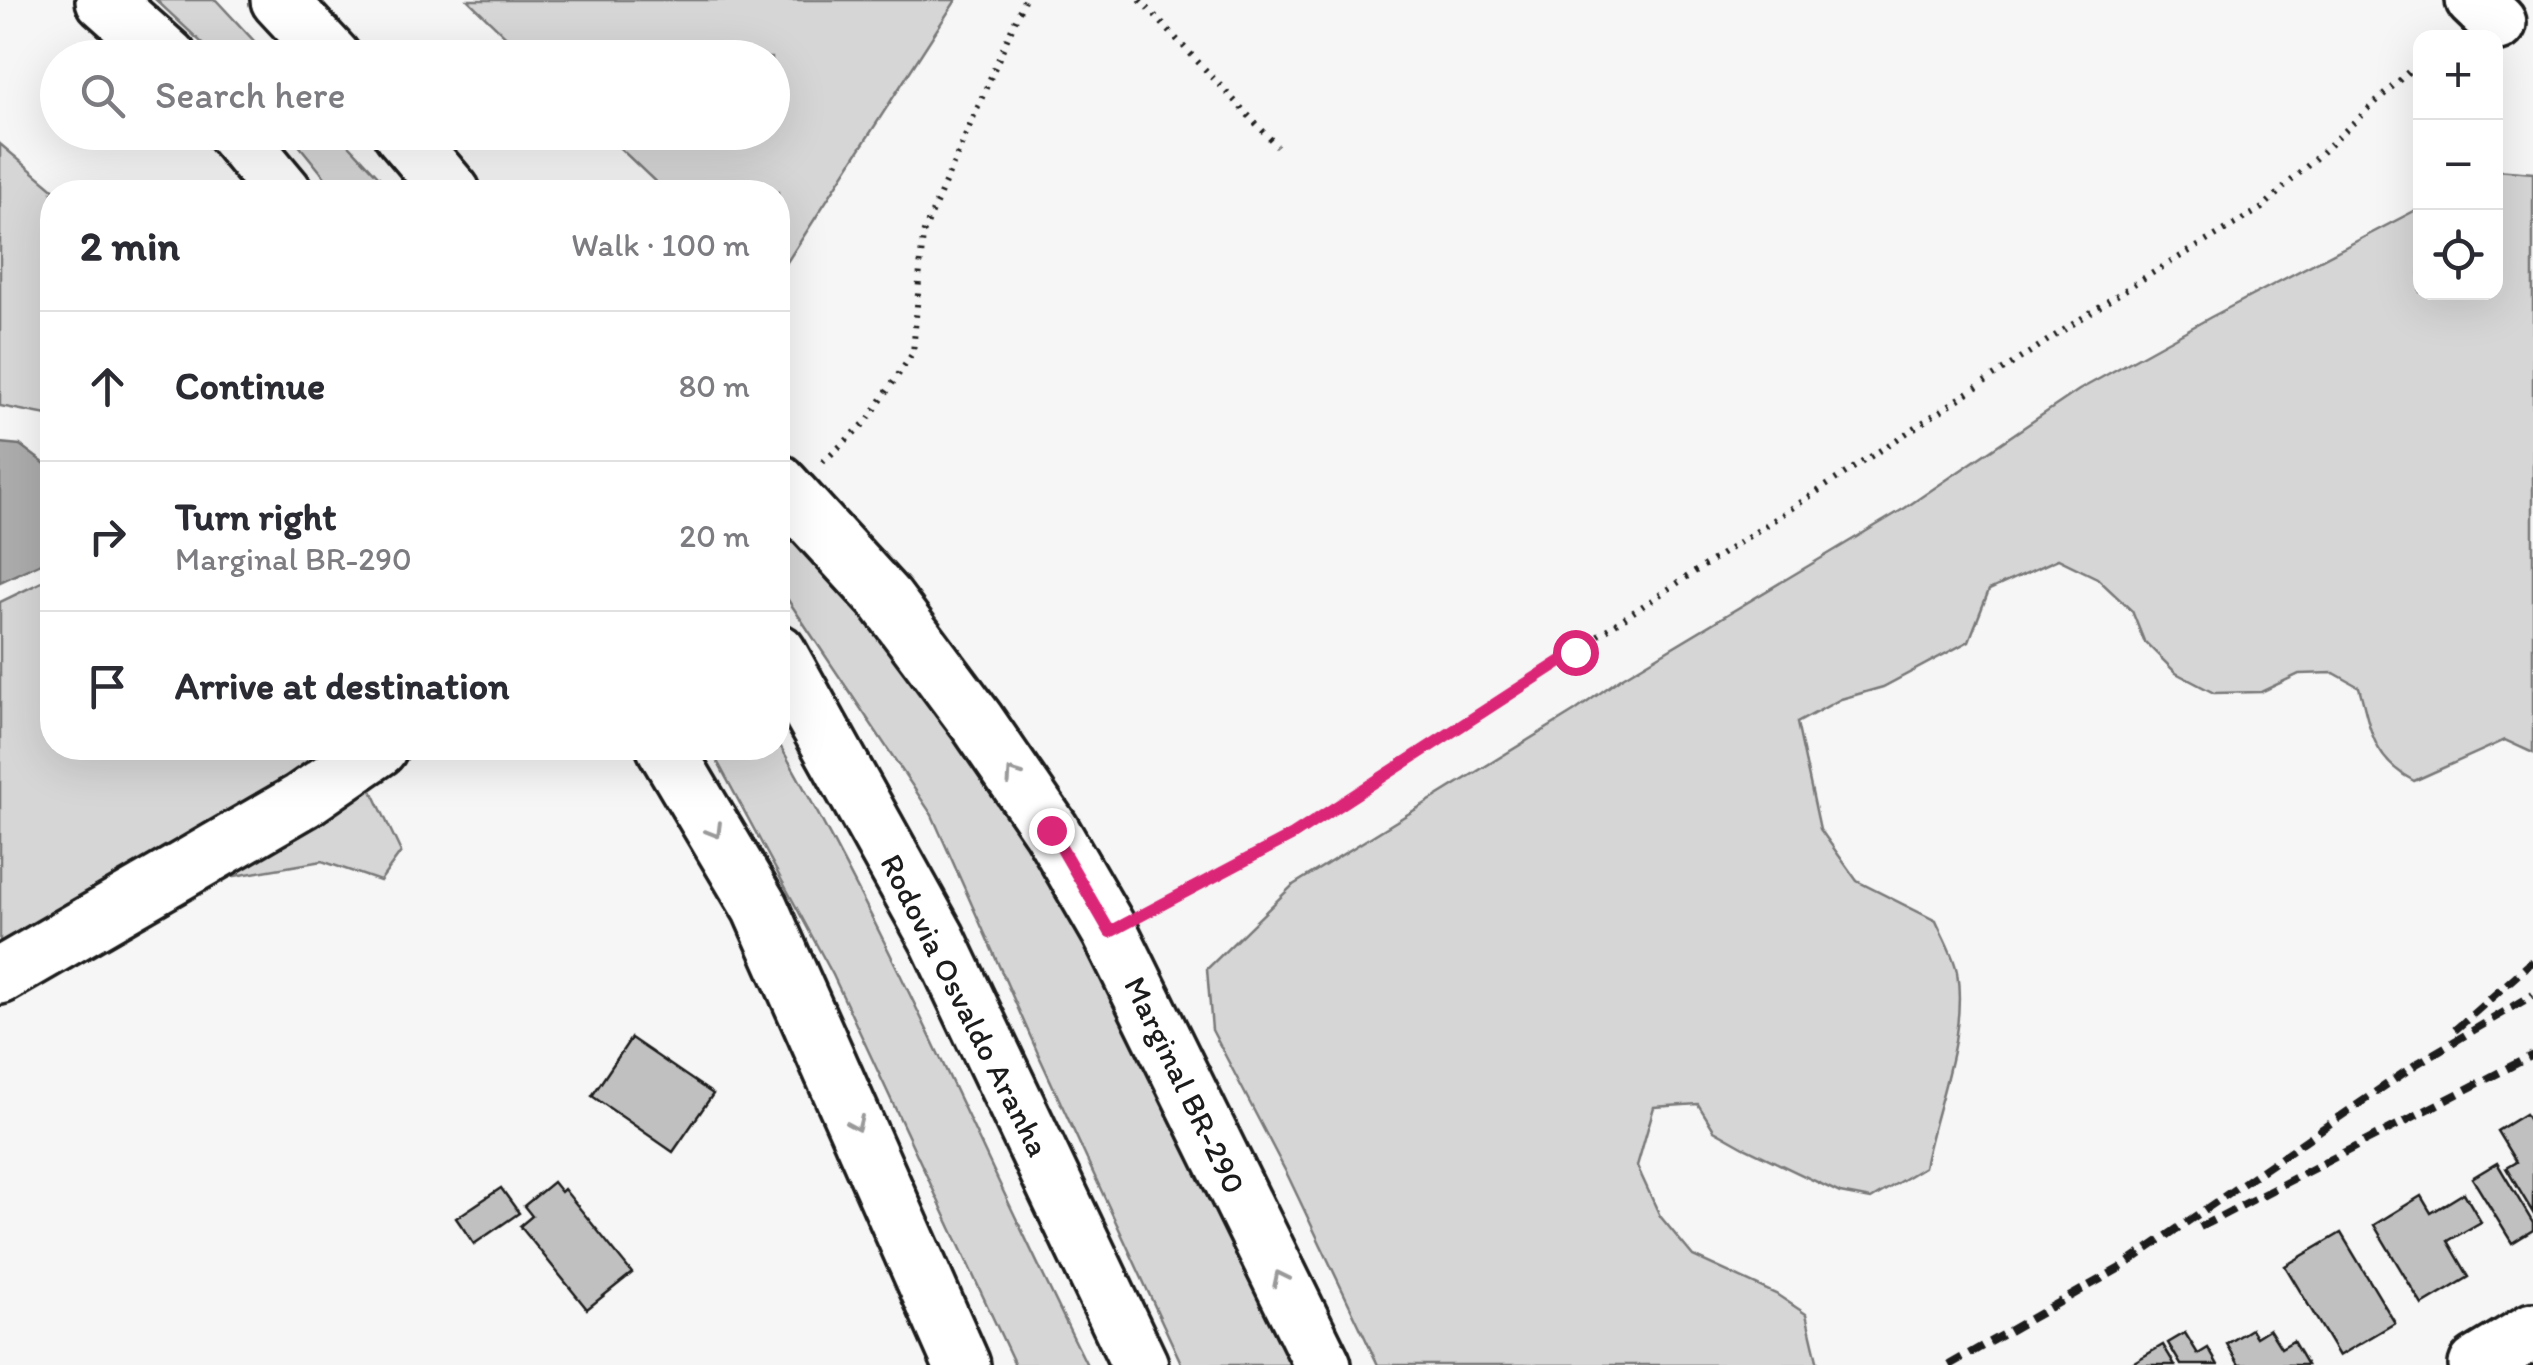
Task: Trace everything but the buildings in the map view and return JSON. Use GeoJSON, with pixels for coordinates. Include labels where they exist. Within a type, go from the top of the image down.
{"type":"FeatureCollection","features":[{"type":"Feature","properties":{"kind":"main road"},"geometry":{"type":"LineString","coordinates":[[104,0],[149,40]]}},
{"type":"Feature","properties":{"kind":"main road"},"geometry":{"type":"LineString","coordinates":[[279,0],[316,40]]}},
{"type":"Feature","properties":{"kind":"main road"},"geometry":{"type":"LineString","coordinates":[[249,150],[274,180]]}},
{"type":"Feature","properties":{"kind":"main road"},"geometry":{"type":"LineString","coordinates":[[416,150],[442,180]]}},
{"type":"Feature","properties":{"kind":"main road","name":"Marginal BR-290"},"geometry":{"type":"LineString","coordinates":[[790,496],[886,600],[1051,830],[1110,932],[1323,1365]]}},
{"type":"Feature","properties":{"kind":"main road","name":"Rodovia Osvaldo Aranha"},"geometry":{"type":"LineString","coordinates":[[790,674],[937,938],[1140,1365]]}},
{"type":"Feature","properties":{"kind":"main road"},"geometry":{"type":"LineString","coordinates":[[0,976],[302,800],[361,760]]}},
{"type":"Feature","properties":{"kind":"main road"},"geometry":{"type":"LineString","coordinates":[[672,760],[760,908],[962,1365]]}},
{"type":"Feature","properties":{"kind":"main road"},"geometry":{"type":"LineString","coordinates":[[2476,1365],[2533,1330]]}},
{"type":"Feature","properties":{"kind":"path"},"geometry":{"type":"LineString","coordinates":[[790,482],[867,421],[914,354],[923,234],[1024,0]]}},
{"type":"Feature","properties":{"kind":"path"},"geometry":{"type":"LineString","coordinates":[[1140,0],[1276,146]]}},
{"type":"Feature","properties":{"kind":"path"},"geometry":{"type":"LineString","coordinates":[[1110,932],[1293,835],[2134,284],[2262,208],[2413,68]]}},
{"type":"Feature","properties":{"kind":"shaded area"},"geometry":{"type":"Polygon","coordinates":[[[156,0],[216,0],[253,40],[199,40],[156,0]]]}},
{"type":"Feature","properties":{"kind":"shaded area"},"geometry":{"type":"Polygon","coordinates":[[[468,0],[956,0],[790,257],[790,180],[653,180],[622,150],[790,150],[790,40],[509,40],[468,0]]]}},
{"type":"Feature","properties":{"kind":"shaded area"},"geometry":{"type":"Polygon","coordinates":[[[0,144],[43,180],[40,414],[0,406],[0,144]]]}},
{"type":"Feature","properties":{"kind":"shaded area"},"geometry":{"type":"Polygon","coordinates":[[[303,150],[354,150],[382,180],[327,180],[303,150]]]}},
{"type":"Feature","properties":{"kind":"shaded area"},"geometry":{"type":"Polygon","coordinates":[[[2503,171],[2533,173],[2533,753],[2505,740],[2414,781],[2381,753],[2359,687],[2334,673],[2299,674],[2261,692],[2214,693],[2176,673],[2144,641],[2132,611],[2097,578],[2058,559],[1989,590],[1969,641],[1883,687],[1841,699],[1797,723],[1820,829],[1857,881],[1936,921],[1956,966],[1958,1021],[1924,1167],[1871,1199],[1840,1193],[1714,1130],[1698,1104],[1654,1107],[1637,1166],[1660,1216],[1693,1256],[1776,1294],[1806,1314],[1818,1365],[1378,1365],[1288,1176],[1212,1030],[1207,969],[1293,885],[1575,711],[1621,678],[1905,508],[2079,390],[2413,212],[2413,300],[2503,300],[2503,171]]]}},
{"type":"Feature","properties":{"kind":"shaded area"},"geometry":{"type":"Polygon","coordinates":[[[0,443],[20,445],[40,460],[40,564],[0,582],[0,443]]]}},
{"type":"Feature","properties":{"kind":"shaded area"},"geometry":{"type":"Polygon","coordinates":[[[790,522],[993,763],[1302,1365],[1182,1365],[932,815],[790,603],[790,522]]]}},
{"type":"Feature","properties":{"kind":"shaded area"},"geometry":{"type":"Polygon","coordinates":[[[40,583],[40,760],[358,760],[401,852],[380,881],[322,861],[217,879],[0,966],[0,602],[40,583]]]}},
{"type":"Feature","properties":{"kind":"shaded area"},"geometry":{"type":"Polygon","coordinates":[[[717,760],[788,760],[861,895],[1087,1365],[1015,1365],[833,975],[717,760]]]}},
{"type":"Feature","properties":{"kind":"railway"},"geometry":{"type":"LineString","coordinates":[[2455,1030],[2533,961]]}},
{"type":"Feature","properties":{"kind":"railway"},"geometry":{"type":"LineString","coordinates":[[1949,1365],[2120,1268],[2418,1063],[2533,995]]}},
{"type":"Feature","properties":{"kind":"railway"},"geometry":{"type":"LineString","coordinates":[[2200,1227],[2533,1055]]}},
{"type":"Feature","properties":{"kind":"route"},"geometry":{"type":"LineString","coordinates":[[1051,830],[1110,932],[1293,835],[1575,652]]}}]}
